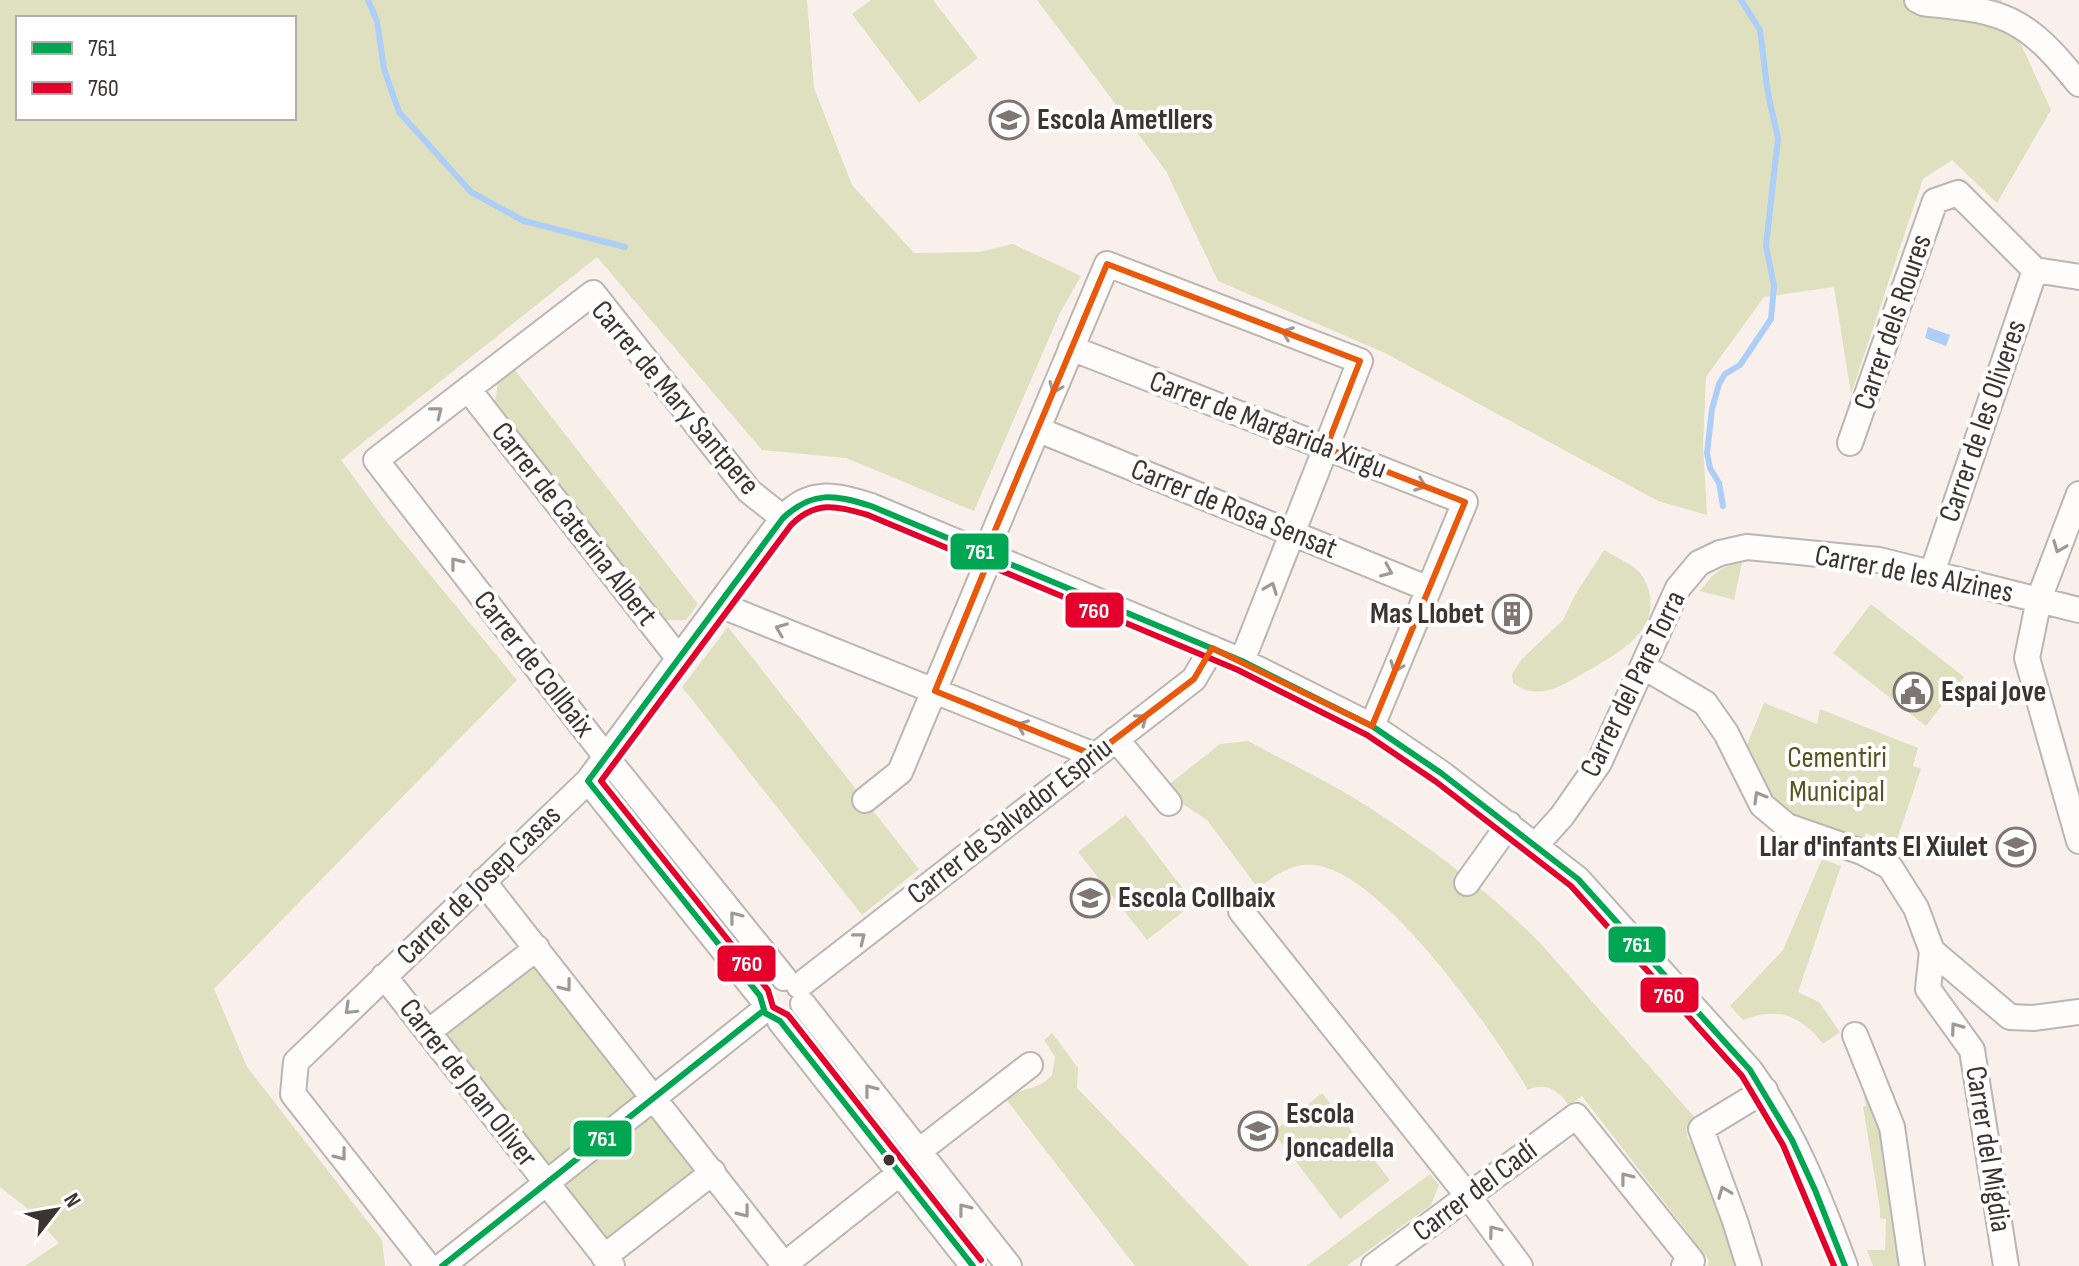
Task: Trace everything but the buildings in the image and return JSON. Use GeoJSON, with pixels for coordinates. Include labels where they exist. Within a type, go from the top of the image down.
{"type":"FeatureCollection","features":[{"type":"Feature","properties":{"kind":"street"},"geometry":{"type":"LineString","coordinates":[[1917,0],[1977,10],[2015,23],[2052,52],[2079,84]]}},
{"type":"Feature","properties":{"kind":"street","name":"Carrer dels Roures"},"geometry":{"type":"LineString","coordinates":[[1850,443],[1935,201],[1958,193],[2035,270]]}},
{"type":"Feature","properties":{"kind":"street"},"geometry":{"type":"LineString","coordinates":[[865,800],[900,772],[1107,264],[1360,361],[1242,661]]}},
{"type":"Feature","properties":{"kind":"street"},"geometry":{"type":"LineString","coordinates":[[2035,270],[2079,277]]}},
{"type":"Feature","properties":{"kind":"street","name":"Carrer de les Oliveres"},"geometry":{"type":"LineString","coordinates":[[1932,573],[2035,270]]}},
{"type":"Feature","properties":{"kind":"street","name":"Carrer de Mary Santpere"},"geometry":{"type":"LineString","coordinates":[[376,460],[593,293],[749,491],[783,518]]}},
{"type":"Feature","properties":{"kind":"street","name":"Carrer de Margarida Xirgu"},"geometry":{"type":"LineString","coordinates":[[1071,348],[1465,502],[1429,589]]}},
{"type":"Feature","properties":{"kind":"street","name":"Carrer de Caterina Albert"},"geometry":{"type":"LineString","coordinates":[[468,389],[680,660]]}},
{"type":"Feature","properties":{"kind":"street","name":"Carrer de Rosa Sensat"},"geometry":{"type":"LineString","coordinates":[[1039,430],[1429,589]]}},
{"type":"Feature","properties":{"kind":"street","name":"Carrer de Collbaix"},"geometry":{"type":"LineString","coordinates":[[376,460],[607,758],[795,989],[1009,1266]]}},
{"type":"Feature","properties":{"kind":"street"},"geometry":{"type":"LineString","coordinates":[[2079,494],[2039,599],[2027,658],[2070,778],[2079,841]]}},
{"type":"Feature","properties":{"kind":"street"},"geometry":{"type":"LineString","coordinates":[[783,518],[795,505],[810,497],[849,499],[1115,606],[1242,661],[1372,726],[1509,824],[1578,879],[1750,1070],[1765,1090],[1795,1144],[1819,1195],[1845,1266]]}},
{"type":"Feature","properties":{"kind":"street","name":"Carrer de Josep Casas"},"geometry":{"type":"LineString","coordinates":[[428,1266],[293,1094],[296,1062],[588,781],[783,518]]}},
{"type":"Feature","properties":{"kind":"street","name":"Carrer de les Alzines"},"geometry":{"type":"LineString","coordinates":[[1747,547],[1879,560],[2079,610]]}},
{"type":"Feature","properties":{"kind":"street","name":"Carrer del Pare Torra"},"geometry":{"type":"LineString","coordinates":[[1536,845],[1562,816],[1599,763],[1678,588],[1699,563],[1720,553],[1747,547]]}},
{"type":"Feature","properties":{"kind":"street"},"geometry":{"type":"LineString","coordinates":[[1372,726],[1429,589]]}},
{"type":"Feature","properties":{"kind":"street"},"geometry":{"type":"LineString","coordinates":[[720,605],[1094,755]]}},
{"type":"Feature","properties":{"kind":"street","name":"Carrer de Salvador Espriu"},"geometry":{"type":"LineString","coordinates":[[795,989],[1194,679],[1212,648]]}},
{"type":"Feature","properties":{"kind":"street"},"geometry":{"type":"LineString","coordinates":[[1644,667],[1705,703],[1726,733],[1762,805],[1787,826],[1862,852],[1890,867],[1916,908],[1932,951],[2010,1017],[2076,1017]]}},
{"type":"Feature","properties":{"kind":"street"},"geometry":{"type":"LineString","coordinates":[[1116,739],[1169,803]]}},
{"type":"Feature","properties":{"kind":"street","name":"Carrer de Collbaix"},"geometry":{"type":"LineString","coordinates":[[588,781],[973,1266]]}},
{"type":"Feature","properties":{"kind":"street"},"geometry":{"type":"LineString","coordinates":[[1467,883],[1509,824]]}},
{"type":"Feature","properties":{"kind":"street"},"geometry":{"type":"LineString","coordinates":[[483,881],[785,1266],[900,1173]]}},
{"type":"Feature","properties":{"kind":"street"},"geometry":{"type":"LineString","coordinates":[[1241,911],[1520,1266]]}},
{"type":"Feature","properties":{"kind":"street"},"geometry":{"type":"LineString","coordinates":[[428,1032],[537,948]]}},
{"type":"Feature","properties":{"kind":"street","name":"Carrer del Migdia"},"geometry":{"type":"LineString","coordinates":[[1932,951],[1928,989],[1972,1050],[2006,1266]]}},
{"type":"Feature","properties":{"kind":"street","name":"Carrer de Joan Oliver"},"geometry":{"type":"LineString","coordinates":[[384,976],[608,1261]]}},
{"type":"Feature","properties":{"kind":"street"},"geometry":{"type":"LineString","coordinates":[[768,982],[795,989],[795,1017],[768,1010],[768,982]]}},
{"type":"Feature","properties":{"kind":"street"},"geometry":{"type":"LineString","coordinates":[[442,1266],[768,1010]]}},
{"type":"Feature","properties":{"kind":"street"},"geometry":{"type":"LineString","coordinates":[[1855,1035],[1892,1127],[1912,1266]]}},
{"type":"Feature","properties":{"kind":"street"},"geometry":{"type":"LineString","coordinates":[[919,1151],[1030,1065]]}},
{"type":"Feature","properties":{"kind":"street"},"geometry":{"type":"LineString","coordinates":[[1749,1266],[1701,1129],[1765,1090]]}},
{"type":"Feature","properties":{"kind":"street","name":"Carrer del Cadí"},"geometry":{"type":"LineString","coordinates":[[1374,1266],[1576,1116],[1688,1263]]}},
{"type":"Feature","properties":{"kind":"street"},"geometry":{"type":"LineString","coordinates":[[608,1261],[713,1172]]}},
{"type":"Feature","properties":{"kind":"highlighted area"},"geometry":{"type":"Polygon","coordinates":[[[1107,264],[1360,361],[1326,448],[1465,502],[1372,726],[1212,648],[1194,679],[1094,755],[935,691],[990,557],[985,554],[1107,264]]]}},
{"type":"Feature","properties":{"kind":"green space"},"geometry":{"type":"Polygon","coordinates":[[[0,0],[807,0],[814,88],[852,185],[914,253],[979,252],[1013,244],[1081,276],[1060,313],[974,511],[846,458],[762,450],[597,257],[341,460],[385,520],[517,680],[214,989],[247,1067],[382,1240],[385,1266],[25,1266],[59,1243],[27,1208],[0,1187],[0,0]]]}},
{"type":"Feature","properties":{"kind":"green space"},"geometry":{"type":"Polygon","coordinates":[[[871,0],[933,0],[978,58],[919,103],[852,14],[871,0]]]}},
{"type":"Feature","properties":{"kind":"green space"},"geometry":{"type":"Polygon","coordinates":[[[1037,0],[2001,0],[2051,110],[1997,203],[1952,160],[1923,179],[1851,394],[1834,287],[1764,297],[1706,377],[1703,446],[1707,515],[1658,501],[1385,353],[1218,281],[1166,171],[1037,0]]]}},
{"type":"Feature","properties":{"kind":"green space"},"geometry":{"type":"Polygon","coordinates":[[[514,369],[698,604],[686,620],[665,620],[495,402],[498,382],[514,369]]]}},
{"type":"Feature","properties":{"kind":"green space"},"geometry":{"type":"Polygon","coordinates":[[[1604,550],[1632,566],[1645,581],[1650,609],[1642,630],[1614,655],[1555,688],[1538,692],[1513,683],[1512,674],[1522,659],[1563,620],[1604,550]]]}},
{"type":"Feature","properties":{"kind":"green space"},"geometry":{"type":"Polygon","coordinates":[[[1742,563],[1734,600],[1700,591],[1718,572],[1742,563]]]}},
{"type":"Feature","properties":{"kind":"green space"},"geometry":{"type":"Polygon","coordinates":[[[1871,604],[1964,677],[1926,726],[1833,653],[1871,604]]]}},
{"type":"Feature","properties":{"kind":"green space"},"geometry":{"type":"Polygon","coordinates":[[[728,627],[919,869],[862,915],[682,687],[728,627]]]}},
{"type":"Feature","properties":{"kind":"green space","name":"Cementiri Municipal"},"geometry":{"type":"Polygon","coordinates":[[[1764,703],[1817,724],[1820,709],[1918,748],[1913,766],[1921,769],[1895,845],[1866,833],[1861,845],[1791,817],[1767,798],[1744,752],[1764,703]]]}},
{"type":"Feature","properties":{"kind":"green space"},"geometry":{"type":"Polygon","coordinates":[[[1248,741],[1367,806],[1479,888],[1541,944],[1696,1119],[1686,1129],[1688,1139],[1701,1150],[1739,1266],[1708,1266],[1709,1260],[1582,1096],[1569,1106],[1561,1096],[1546,1087],[1528,1090],[1490,1032],[1434,958],[1371,894],[1341,874],[1313,865],[1290,868],[1258,888],[1207,820],[1162,790],[1220,744],[1248,741]]]}},
{"type":"Feature","properties":{"kind":"green space"},"geometry":{"type":"Polygon","coordinates":[[[1126,815],[1194,903],[1147,940],[1078,852],[1126,815]]]}},
{"type":"Feature","properties":{"kind":"green space"},"geometry":{"type":"Polygon","coordinates":[[[1822,859],[1841,866],[1798,992],[1819,1002],[1840,1032],[1823,1044],[1806,1026],[1788,1016],[1767,1014],[1743,1020],[1730,1006],[1783,950],[1822,859]]]}},
{"type":"Feature","properties":{"kind":"green space"},"geometry":{"type":"Polygon","coordinates":[[[536,958],[704,1171],[607,1248],[440,1034],[536,958]]]}},
{"type":"Feature","properties":{"kind":"green space"},"geometry":{"type":"Polygon","coordinates":[[[1052,1033],[1078,1068],[1077,1088],[1249,1266],[1135,1266],[1005,1098],[1041,1084],[1052,1075],[1055,1057],[1044,1040],[1052,1033]]]}},
{"type":"Feature","properties":{"kind":"green space"},"geometry":{"type":"Polygon","coordinates":[[[1860,1074],[1882,1129],[1903,1266],[1873,1266],[1867,1250],[1885,1250],[1886,1219],[1880,1218],[1860,1074]]]}},
{"type":"Feature","properties":{"kind":"green space"},"geometry":{"type":"Polygon","coordinates":[[[1322,1093],[1390,1180],[1340,1219],[1273,1132],[1322,1093]]]}},
{"type":"Feature","properties":{"kind":"green space"},"geometry":{"type":"Polygon","coordinates":[[[1430,1174],[1439,1185],[1431,1205],[1347,1266],[1306,1266],[1430,1174]]]}},
{"type":"Feature","properties":{"kind":"water"},"geometry":{"type":"Polygon","coordinates":[[[1928,327],[1950,335],[1946,346],[1925,338],[1928,327]]]}},
{"type":"Feature","properties":{"kind":"waterway"},"geometry":{"type":"LineString","coordinates":[[368,0],[377,21],[384,69],[399,112],[471,192],[524,221],[625,247]]}},
{"type":"Feature","properties":{"kind":"waterway"},"geometry":{"type":"LineString","coordinates":[[1723,506],[1719,483],[1710,468],[1707,453],[1712,409],[1725,374],[1740,365],[1771,319],[1774,286],[1766,246],[1778,138],[1768,94],[1760,30],[1741,0]]}},
{"type":"Feature","properties":{"kind":"transit line","name":"761"},"geometry":{"type":"LineString","coordinates":[[973,1266],[780,1021],[765,1013],[760,996],[588,781],[783,518],[804,503],[825,497],[871,506],[1242,661],[1372,726],[1441,773],[1578,879],[1750,1070],[1792,1140],[1845,1266]]}},
{"type":"Feature","properties":{"kind":"transit line","name":"760"},"geometry":{"type":"LineString","coordinates":[[981,1260],[788,1015],[773,1007],[768,990],[601,781],[791,525],[818,508],[846,509],[868,515],[1238,670],[1367,735],[1435,781],[1571,886],[1742,1076],[1783,1145],[1834,1266]]}},
{"type":"Feature","properties":{"kind":"transit line","name":"761"},"geometry":{"type":"LineString","coordinates":[[442,1266],[763,1011]]}},
{"type":"Feature","properties":{"kind":"place","name":"Escola Ametllers"},"geometry":{"type":"Point","coordinates":[1009,120]}},
{"type":"Feature","properties":{"kind":"place","name":"Mas Llobet"},"geometry":{"type":"Point","coordinates":[1512,614]}},
{"type":"Feature","properties":{"kind":"place","name":"Espai Jove"},"geometry":{"type":"Point","coordinates":[1913,692]}},
{"type":"Feature","properties":{"kind":"place","name":"Llar d'infants El Xiulet"},"geometry":{"type":"Point","coordinates":[2016,847]}},
{"type":"Feature","properties":{"kind":"place","name":"Escola Collbaix"},"geometry":{"type":"Point","coordinates":[1090,898]}},
{"type":"Feature","properties":{"kind":"place","name":"Escola Joncadella"},"geometry":{"type":"Point","coordinates":[1258,1131]}}]}
